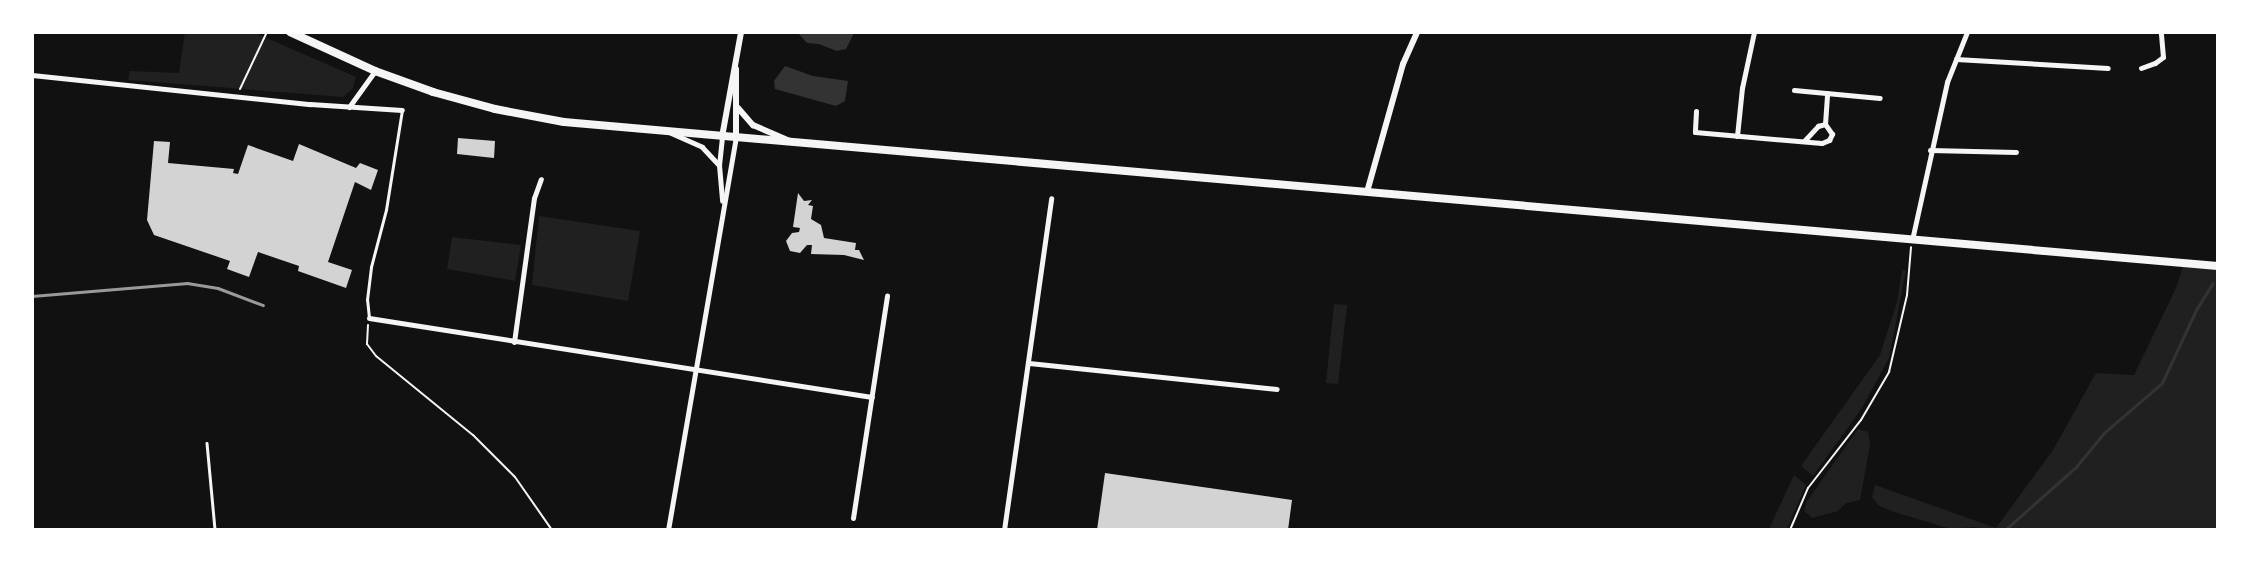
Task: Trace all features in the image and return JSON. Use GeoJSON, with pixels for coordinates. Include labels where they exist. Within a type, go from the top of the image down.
{"type":"FeatureCollection","features":[{"type":"Feature","properties":{"kind":"main road"},"geometry":{"type":"LineString","coordinates":[[290,32],[375,71],[433,92],[511,113],[564,122],[671,133],[794,142],[2218,266]]}},
{"type":"Feature","properties":{"kind":"street"},"geometry":{"type":"LineString","coordinates":[[723,204],[719,165],[722,137],[741,32]]}},
{"type":"Feature","properties":{"kind":"street"},"geometry":{"type":"LineString","coordinates":[[1367,192],[1403,64],[1417,32]]}},
{"type":"Feature","properties":{"kind":"street"},"geometry":{"type":"LineString","coordinates":[[1737,136],[1742,88],[1754,32]]}},
{"type":"Feature","properties":{"kind":"street"},"geometry":{"type":"LineString","coordinates":[[1912,240],[1930,150],[1956,59],[1967,32]]}},
{"type":"Feature","properties":{"kind":"street"},"geometry":{"type":"LineString","coordinates":[[2141,68],[2155,64],[2163,56],[2162,32]]}},
{"type":"Feature","properties":{"kind":"street"},"geometry":{"type":"LineString","coordinates":[[1956,59],[2108,68]]}},
{"type":"Feature","properties":{"kind":"street"},"geometry":{"type":"LineString","coordinates":[[668,530],[723,204],[736,138],[738,108],[736,66]]}},
{"type":"Feature","properties":{"kind":"street"},"geometry":{"type":"LineString","coordinates":[[349,107],[375,71]]}},
{"type":"Feature","properties":{"kind":"street"},"geometry":{"type":"LineString","coordinates":[[32,75],[349,107],[402,110]]}},
{"type":"Feature","properties":{"kind":"street"},"geometry":{"type":"LineString","coordinates":[[1794,90],[1880,98]]}},
{"type":"Feature","properties":{"kind":"street"},"geometry":{"type":"LineString","coordinates":[[1696,111],[1695,132],[1804,141],[1829,140],[1831,131],[1825,124],[1827,93]]}},
{"type":"Feature","properties":{"kind":"street"},"geometry":{"type":"LineString","coordinates":[[738,108],[753,125],[794,142]]}},
{"type":"Feature","properties":{"kind":"street"},"geometry":{"type":"LineString","coordinates":[[1804,141],[1818,126],[1825,124]]}},
{"type":"Feature","properties":{"kind":"street"},"geometry":{"type":"LineString","coordinates":[[671,133],[702,147],[719,165]]}},
{"type":"Feature","properties":{"kind":"street"},"geometry":{"type":"LineString","coordinates":[[1930,150],[2016,152]]}},
{"type":"Feature","properties":{"kind":"street"},"geometry":{"type":"LineString","coordinates":[[514,342],[534,198],[542,179]]}},
{"type":"Feature","properties":{"kind":"street"},"geometry":{"type":"LineString","coordinates":[[1004,530],[1051,198]]}},
{"type":"Feature","properties":{"kind":"street"},"geometry":{"type":"LineString","coordinates":[[853,518],[887,296]]}},
{"type":"Feature","properties":{"kind":"street"},"geometry":{"type":"LineString","coordinates":[[369,318],[695,371],[872,397]]}},
{"type":"Feature","properties":{"kind":"street"},"geometry":{"type":"LineString","coordinates":[[1029,363],[1277,389]]}},
{"type":"Feature","properties":{"kind":"lane"},"geometry":{"type":"LineString","coordinates":[[369,318],[367,300],[372,267],[386,210],[402,110]]}},
{"type":"Feature","properties":{"kind":"lane"},"geometry":{"type":"LineString","coordinates":[[208,443],[215,530]]}},
{"type":"Feature","properties":{"kind":"path"},"geometry":{"type":"LineString","coordinates":[[237,96],[267,32]]}},
{"type":"Feature","properties":{"kind":"path"},"geometry":{"type":"LineString","coordinates":[[1790,530],[1808,488],[1861,420],[1890,372],[1907,295],[1912,240]]}},
{"type":"Feature","properties":{"kind":"path"},"geometry":{"type":"LineString","coordinates":[[369,318],[367,344],[376,356],[473,435],[515,477],[552,530]]}},
{"type":"Feature","properties":{"kind":"shaded area"},"geometry":{"type":"Polygon","coordinates":[[[185,32],[255,33],[356,77],[353,88],[343,97],[128,80],[130,71],[179,73],[185,32]]]}},
{"type":"Feature","properties":{"kind":"shaded area"},"geometry":{"type":"Polygon","coordinates":[[[798,33],[854,33],[846,49],[837,51],[819,44],[807,43],[798,33]]]}},
{"type":"Feature","properties":{"kind":"shaded area"},"geometry":{"type":"Polygon","coordinates":[[[785,66],[813,76],[848,81],[845,101],[836,106],[775,89],[774,81],[785,66]]]}},
{"type":"Feature","properties":{"kind":"shaded area"},"geometry":{"type":"Polygon","coordinates":[[[539,216],[640,231],[628,301],[532,285],[539,216]]]}},
{"type":"Feature","properties":{"kind":"shaded area"},"geometry":{"type":"Polygon","coordinates":[[[452,237],[521,245],[515,281],[447,269],[452,237]]]}},
{"type":"Feature","properties":{"kind":"shaded area"},"geometry":{"type":"Polygon","coordinates":[[[2184,263],[2217,266],[2217,529],[1997,530],[1973,527],[1951,529],[1891,511],[1878,505],[1872,497],[1875,485],[1996,528],[2053,450],[2096,373],[2134,375],[2177,286],[2184,263]]]}},
{"type":"Feature","properties":{"kind":"shaded area"},"geometry":{"type":"Polygon","coordinates":[[[1902,270],[1906,270],[1889,358],[1862,408],[1813,476],[1801,466],[1880,355],[1897,302],[1902,270]]]}},
{"type":"Feature","properties":{"kind":"shaded area"},"geometry":{"type":"Polygon","coordinates":[[[1334,304],[1347,305],[1338,384],[1326,383],[1334,304]]]}},
{"type":"Feature","properties":{"kind":"shaded area"},"geometry":{"type":"Polygon","coordinates":[[[1858,429],[1868,432],[1870,444],[1860,500],[1846,503],[1838,511],[1812,518],[1804,511],[1807,501],[1858,429]]]}},
{"type":"Feature","properties":{"kind":"shaded area"},"geometry":{"type":"Polygon","coordinates":[[[1794,475],[1806,485],[1787,529],[1769,529],[1794,475]]]}},
{"type":"Feature","properties":{"kind":"building"},"geometry":{"type":"Polygon","coordinates":[[[458,138],[495,141],[494,158],[457,154],[458,138]]]}},
{"type":"Feature","properties":{"kind":"building"},"geometry":{"type":"Polygon","coordinates":[[[154,141],[170,142],[168,163],[234,169],[233,173],[238,174],[248,145],[293,161],[299,144],[356,168],[360,163],[378,170],[371,190],[355,182],[328,262],[352,270],[346,288],[298,271],[299,266],[258,252],[249,277],[227,269],[230,261],[154,235],[147,220],[154,141]]]}},
{"type":"Feature","properties":{"kind":"building"},"geometry":{"type":"Polygon","coordinates":[[[798,193],[804,201],[812,200],[808,205],[813,206],[811,219],[821,225],[824,238],[856,243],[855,250],[859,250],[864,260],[844,255],[811,254],[812,245],[807,245],[800,253],[790,251],[786,241],[792,233],[799,232],[800,228],[793,227],[798,193]]]}},
{"type":"Feature","properties":{"kind":"building"},"geometry":{"type":"Polygon","coordinates":[[[1105,473],[1292,500],[1288,530],[1097,530],[1105,473]]]}},
{"type":"Feature","properties":{"kind":"waterway"},"geometry":{"type":"LineString","coordinates":[[2005,530],[2076,467],[2104,433],[2162,383],[2196,310],[2212,284]]}},
{"type":"Feature","properties":{"kind":"railway"},"geometry":{"type":"LineString","coordinates":[[32,296],[187,283],[218,288],[263,305]]}}]}
